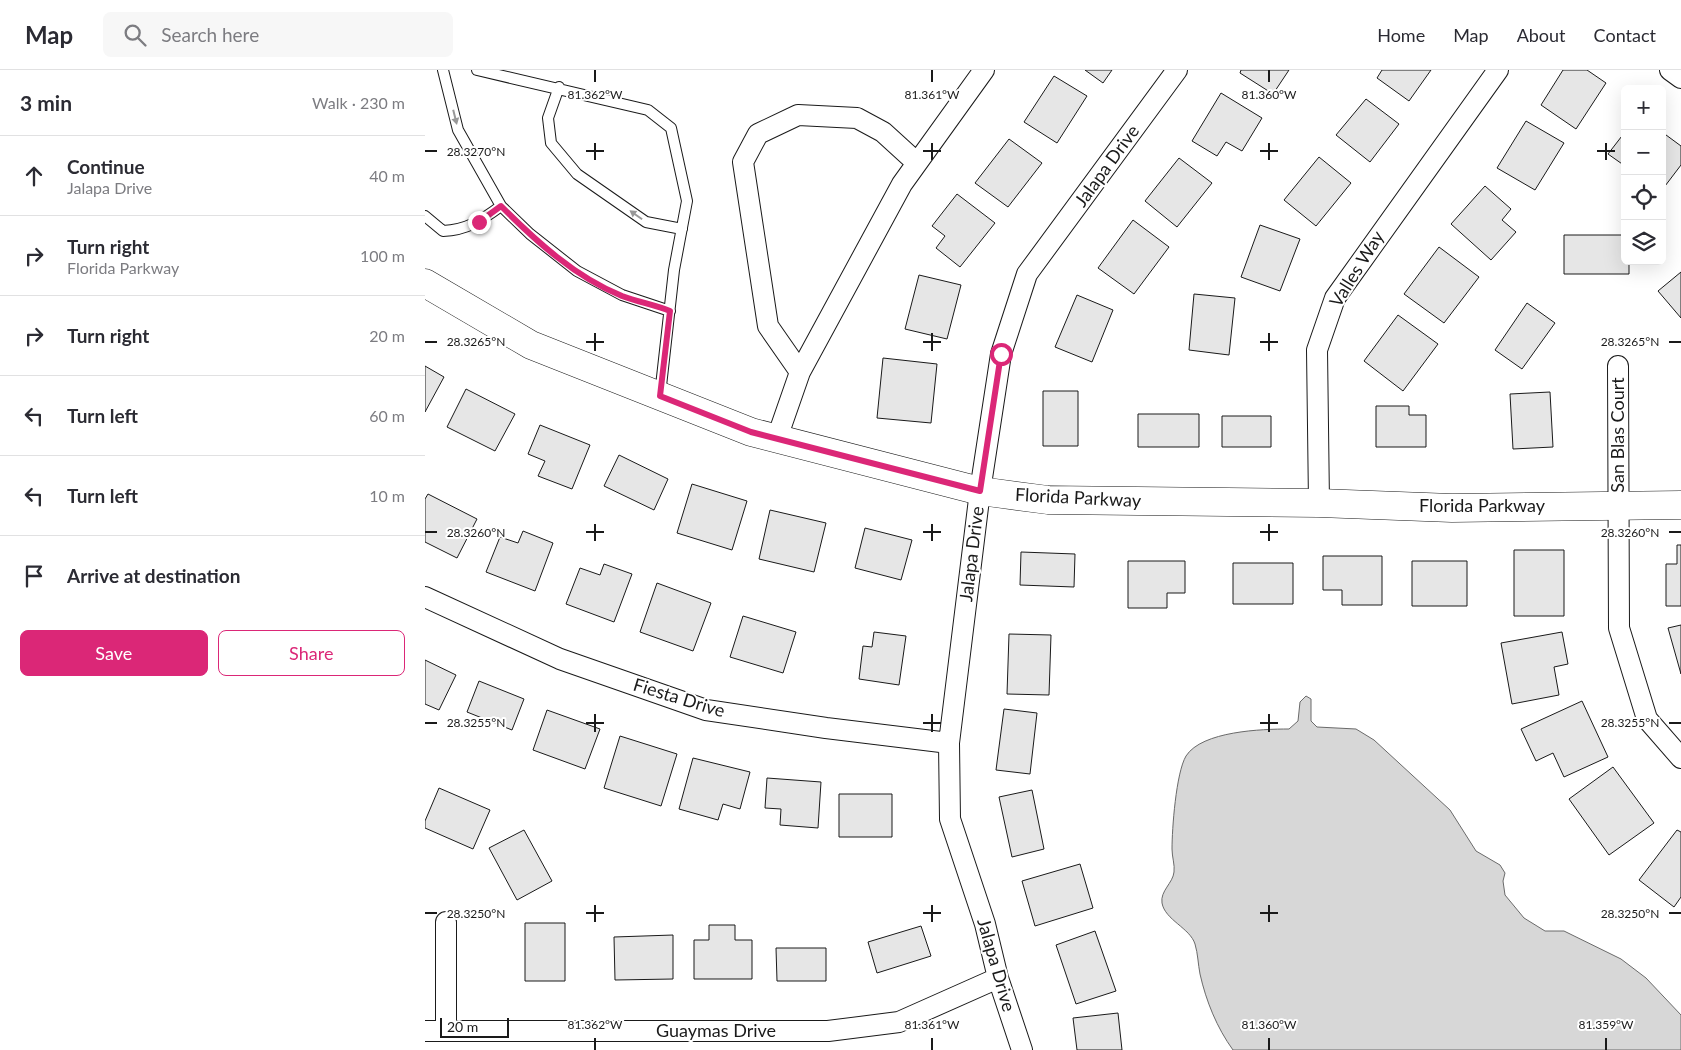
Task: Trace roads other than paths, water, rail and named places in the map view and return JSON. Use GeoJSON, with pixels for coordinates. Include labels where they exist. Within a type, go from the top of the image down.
{"type":"FeatureCollection","features":[{"type":"Feature","properties":{"kind":"street"},"geometry":{"type":"LineString","coordinates":[[777,438],[800,372],[902,184],[984,70]]}},
{"type":"Feature","properties":{"kind":"street","name":"Jalapa Drive"},"geometry":{"type":"LineString","coordinates":[[1022,1050],[998,978],[985,924],[950,819],[949,743],[980,491],[1001,354],[1027,274],[1177,70]]}},
{"type":"Feature","properties":{"kind":"street","name":"Valles Way"},"geometry":{"type":"LineString","coordinates":[[1319,504],[1317,350],[1335,298],[1498,70]]}},
{"type":"Feature","properties":{"kind":"street"},"geometry":{"type":"LineString","coordinates":[[1670,70],[1681,78]]}},
{"type":"Feature","properties":{"kind":"street"},"geometry":{"type":"LineString","coordinates":[[800,372],[768,326],[743,162],[758,134],[798,115],[857,118],[883,132],[917,163]]}},
{"type":"Feature","properties":{"kind":"street","name":"Florida Parkway"},"geometry":{"type":"LineString","coordinates":[[425,284],[531,345],[751,432],[980,491],[1048,500],[1452,508],[1681,505]]}},
{"type":"Feature","properties":{"kind":"street","name":"San Blas Court"},"geometry":{"type":"LineString","coordinates":[[1618,366],[1619,628],[1647,720],[1681,758]]}},
{"type":"Feature","properties":{"kind":"street","name":"Fiesta Drive"},"geometry":{"type":"LineString","coordinates":[[425,597],[560,659],[706,710],[826,728],[949,743]]}},
{"type":"Feature","properties":{"kind":"street"},"geometry":{"type":"LineString","coordinates":[[446,1031],[447,922]]}},
{"type":"Feature","properties":{"kind":"street","name":"Guaymas Drive"},"geometry":{"type":"LineString","coordinates":[[425,1031],[828,1032],[899,1022],[998,978]]}},
{"type":"Feature","properties":{"kind":"lane"},"geometry":{"type":"LineString","coordinates":[[443,70],[458,130],[501,206],[530,234],[577,271],[622,296],[670,311]]}},
{"type":"Feature","properties":{"kind":"lane"},"geometry":{"type":"LineString","coordinates":[[477,70],[648,110],[671,128],[687,201],[674,270],[660,396]]}},
{"type":"Feature","properties":{"kind":"lane"},"geometry":{"type":"LineString","coordinates":[[559,88],[548,118],[551,144],[577,174],[646,222],[682,229]]}},
{"type":"Feature","properties":{"kind":"lane"},"geometry":{"type":"LineString","coordinates":[[425,216],[443,232],[460,230],[479,222],[501,206]]}}]}
